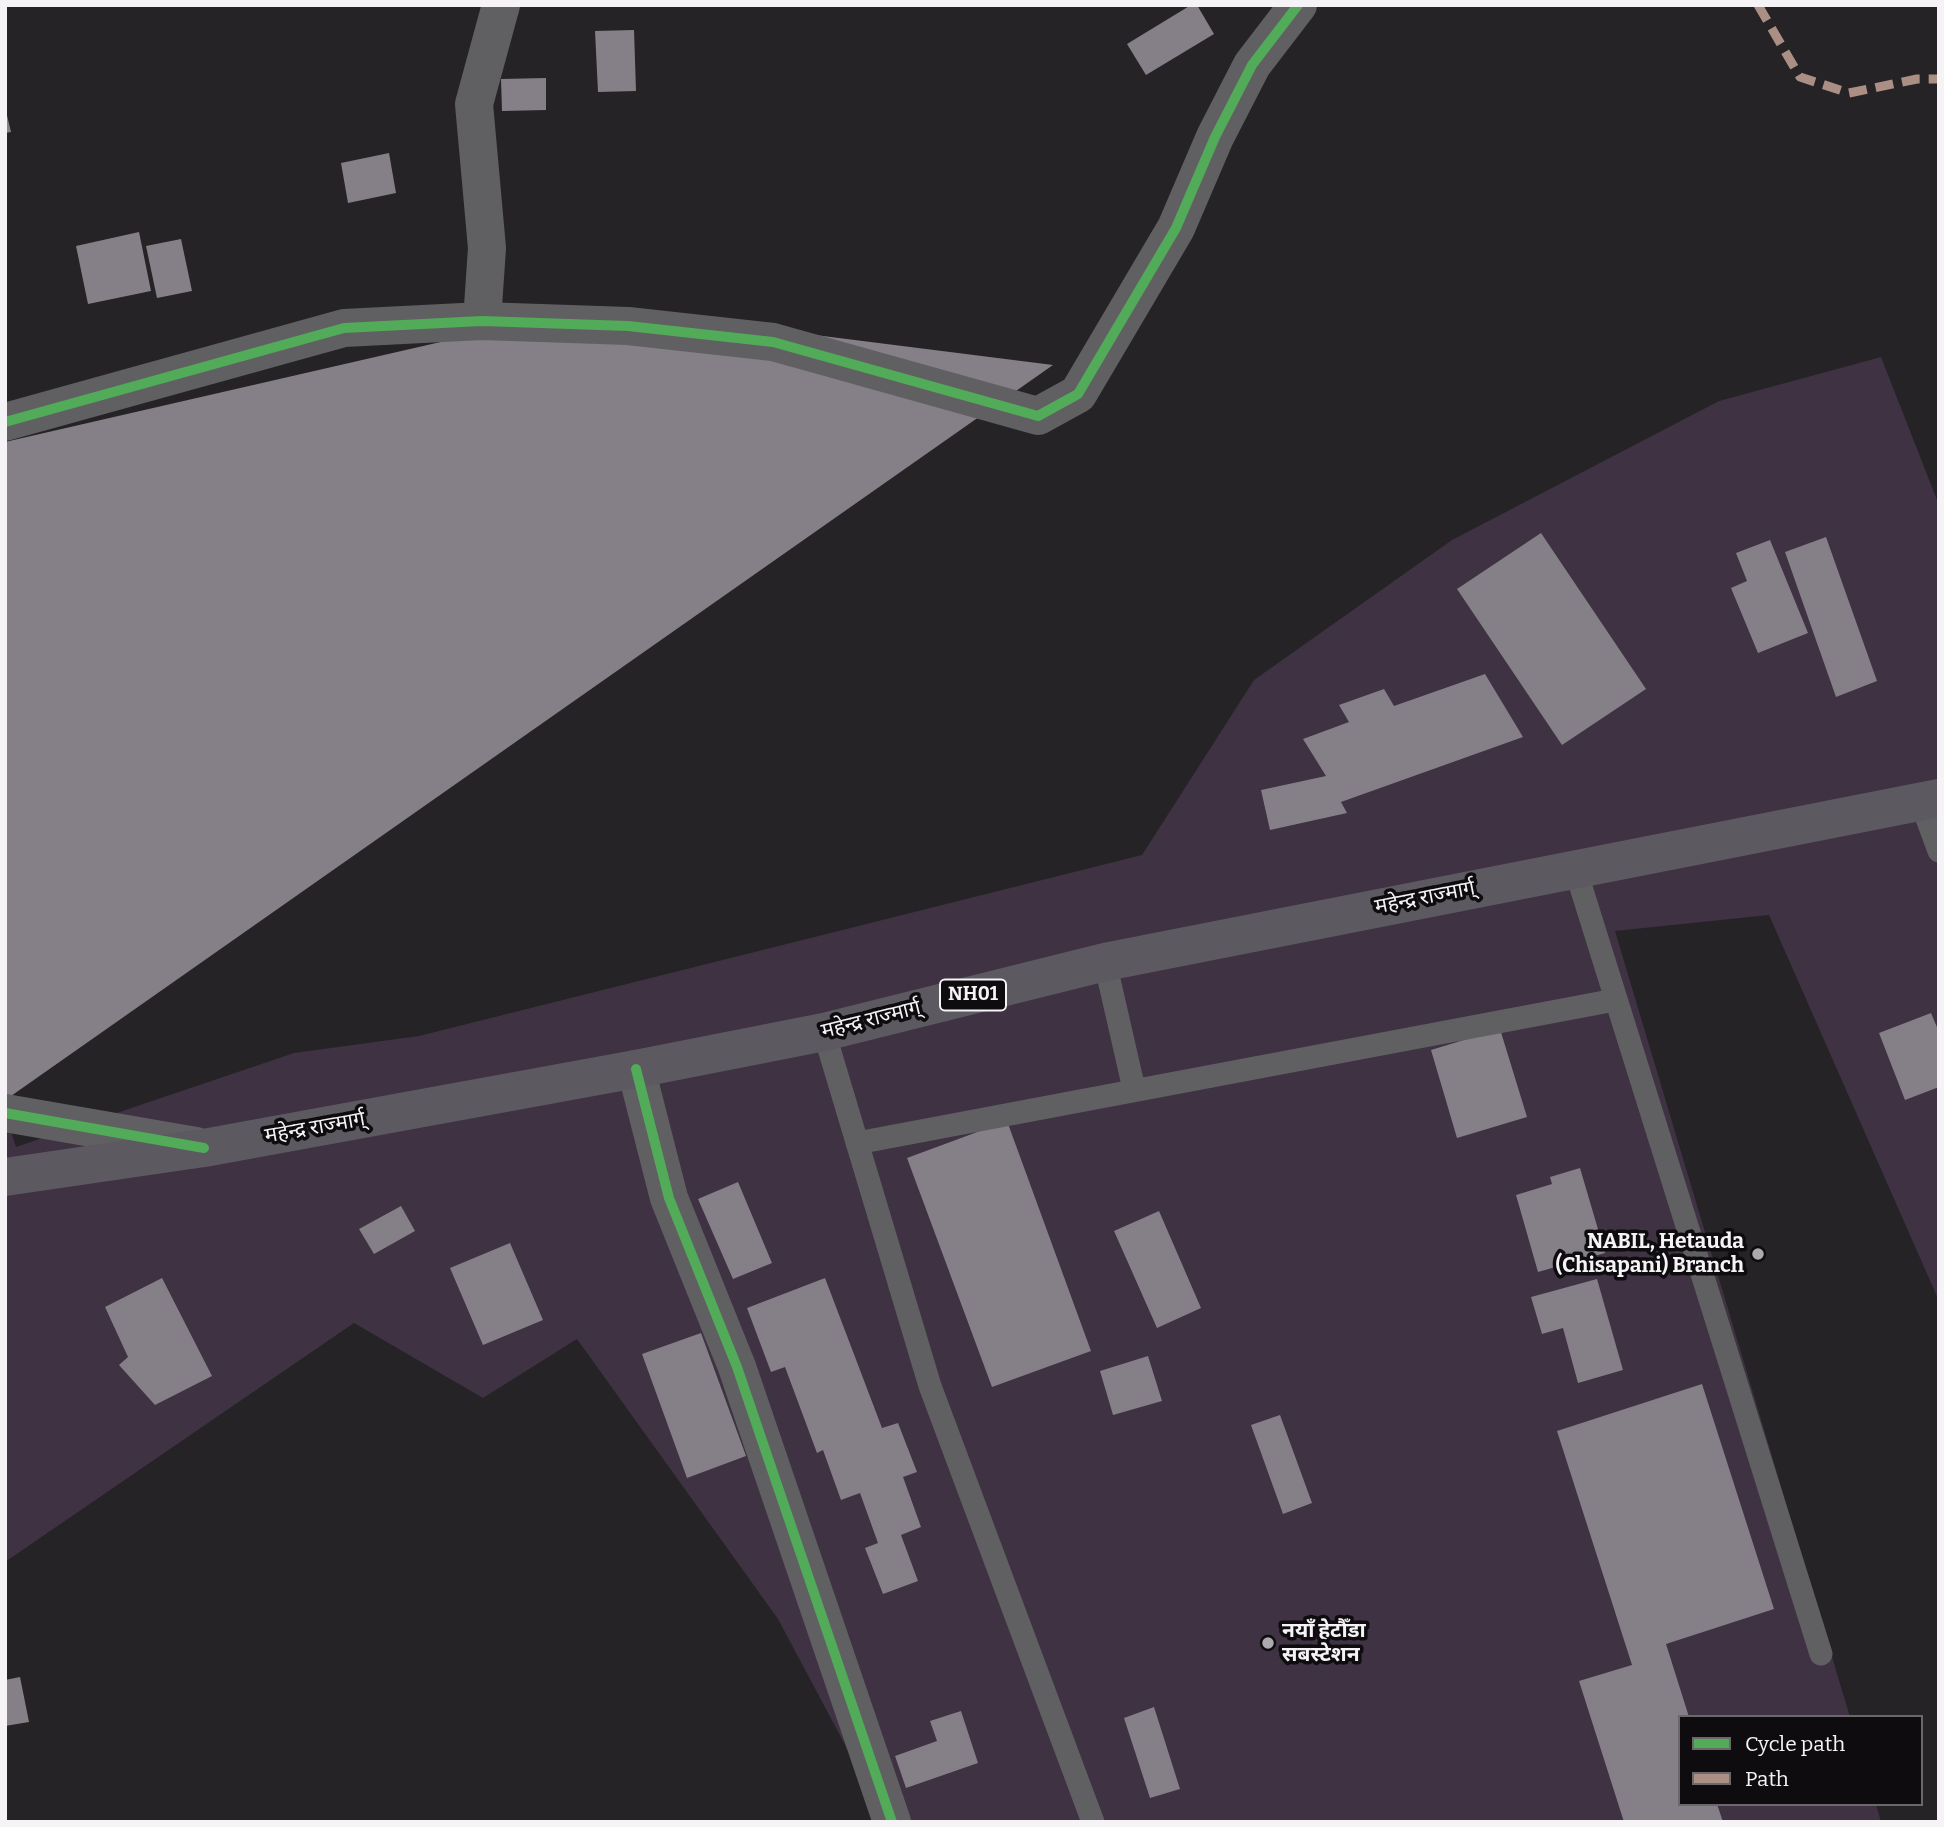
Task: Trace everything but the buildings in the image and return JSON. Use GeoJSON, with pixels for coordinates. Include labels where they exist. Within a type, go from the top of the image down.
{"type":"FeatureCollection","features":[{"type":"Feature","properties":{"kind":"highway","name":"महेन्द्र राज्मार्ग्"},"geometry":{"type":"LineString","coordinates":[[5,1177],[204,1148],[636,1069],[824,1032],[1105,962],[1930,800]]}},
{"type":"Feature","properties":{"kind":"street"},"geometry":{"type":"LineString","coordinates":[[482,321],[487,248],[474,104],[500,5]]}},
{"type":"Feature","properties":{"kind":"street"},"geometry":{"type":"LineString","coordinates":[[5,422],[344,328],[482,321],[628,326],[773,342],[1038,416],[1078,394],[1176,228],[1214,137],[1252,65],[1298,5]]}},
{"type":"Feature","properties":{"kind":"street"},"geometry":{"type":"LineString","coordinates":[[636,1069],[669,1198],[737,1367],[892,1822]]}},
{"type":"Feature","properties":{"kind":"street"},"geometry":{"type":"LineString","coordinates":[[5,1112],[204,1148]]}},
{"type":"Feature","properties":{"kind":"lane"},"geometry":{"type":"LineString","coordinates":[[1930,800],[1939,851]]}},
{"type":"Feature","properties":{"kind":"lane"},"geometry":{"type":"LineString","coordinates":[[1575,868],[1821,1654]]}},
{"type":"Feature","properties":{"kind":"lane"},"geometry":{"type":"LineString","coordinates":[[1105,962],[1134,1089]]}},
{"type":"Feature","properties":{"kind":"lane"},"geometry":{"type":"LineString","coordinates":[[857,1143],[1615,1000]]}},
{"type":"Feature","properties":{"kind":"lane"},"geometry":{"type":"LineString","coordinates":[[824,1032],[930,1386],[1093,1822]]}},
{"type":"Feature","properties":{"kind":"shaded area"},"geometry":{"type":"Polygon","coordinates":[[[1881,357],[1939,505],[1939,1301],[1769,915],[1615,931],[1849,1715],[1678,1715],[1678,1806],[1877,1806],[1881,1822],[886,1822],[778,1619],[577,1339],[483,1398],[354,1323],[5,1562],[5,1113],[16,1147],[294,1053],[419,1036],[1142,855],[1254,680],[1452,540],[1719,401],[1881,357]]]}},
{"type":"Feature","properties":{"kind":"marked path"},"geometry":{"type":"LineString","coordinates":[[1758,5],[1800,77],[1849,93],[1917,79],[1939,79]]}},
{"type":"Feature","properties":{"kind":"cycle path"},"geometry":{"type":"LineString","coordinates":[[5,422],[344,328],[482,321],[628,326],[773,342],[1038,416],[1078,394],[1176,228],[1215,137],[1252,65],[1298,5]]}},
{"type":"Feature","properties":{"kind":"cycle path"},"geometry":{"type":"LineString","coordinates":[[636,1069],[669,1198],[737,1367],[892,1822]]}},
{"type":"Feature","properties":{"kind":"cycle path"},"geometry":{"type":"LineString","coordinates":[[5,1113],[204,1148]]}},
{"type":"Feature","properties":{"kind":"place","name":"NABIL, Hetauda (Chisapani) Branch"},"geometry":{"type":"Point","coordinates":[1758,1254]}},
{"type":"Feature","properties":{"kind":"place","name":"नयाँ हेटौँडा सबस्टेशन"},"geometry":{"type":"Point","coordinates":[1268,1643]}}]}
